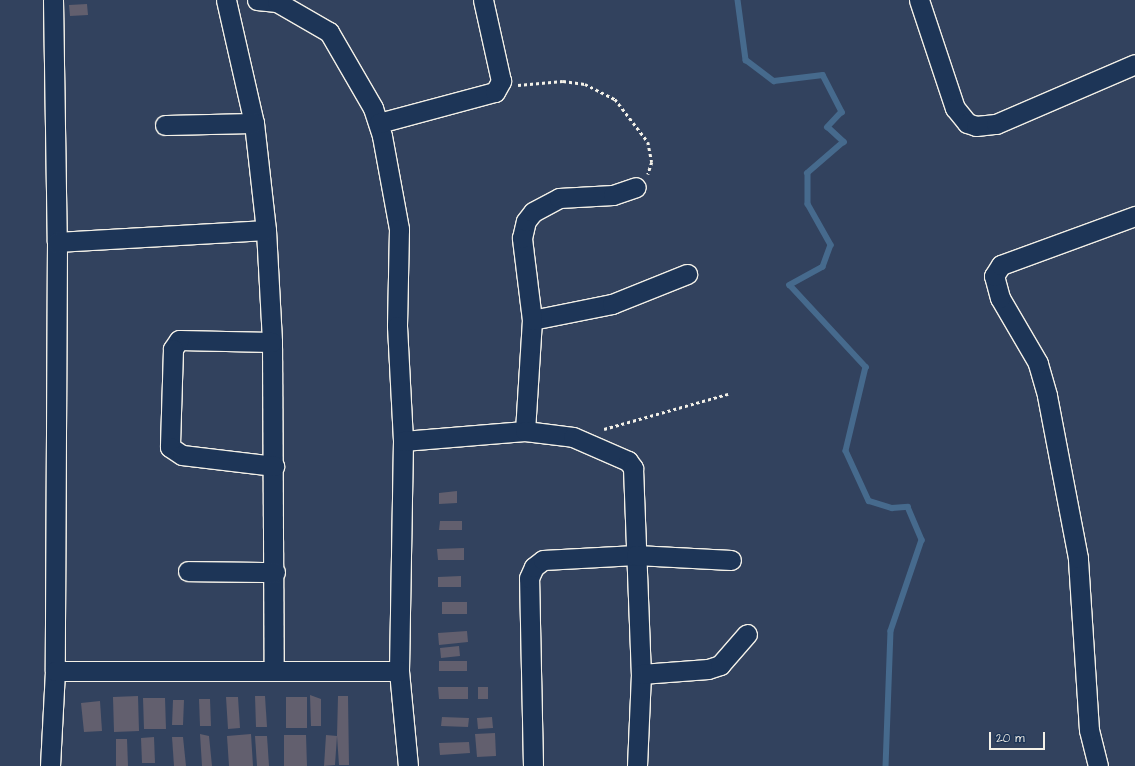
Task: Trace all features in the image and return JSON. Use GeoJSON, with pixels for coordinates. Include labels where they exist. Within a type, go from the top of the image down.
{"type":"FeatureCollection","features":[{"type":"Feature","properties":{"kind":"street"},"geometry":{"type":"LineString","coordinates":[[50,766],[55,671],[57,242],[53,0]]}},
{"type":"Feature","properties":{"kind":"street"},"geometry":{"type":"LineString","coordinates":[[226,0],[254,123],[266,230],[272,342],[275,572],[274,671]]}},
{"type":"Feature","properties":{"kind":"street"},"geometry":{"type":"LineString","coordinates":[[257,0],[277,2],[329,32],[379,123],[399,229],[397,326],[403,441],[399,671],[408,766]]}},
{"type":"Feature","properties":{"kind":"street"},"geometry":{"type":"LineString","coordinates":[[379,123],[490,95],[499,86],[483,0]]}},
{"type":"Feature","properties":{"kind":"street"},"geometry":{"type":"LineString","coordinates":[[920,0],[956,108],[967,122],[976,126],[996,124],[1135,64]]}},
{"type":"Feature","properties":{"kind":"street"},"geometry":{"type":"LineString","coordinates":[[165,125],[254,123]]}},
{"type":"Feature","properties":{"kind":"street"},"geometry":{"type":"LineString","coordinates":[[525,431],[532,320],[522,238],[533,212],[559,198],[613,194],[636,187]]}},
{"type":"Feature","properties":{"kind":"street"},"geometry":{"type":"LineString","coordinates":[[1098,766],[1089,730],[1078,558],[1047,395],[1038,363],[1000,298],[994,276],[1001,265],[1135,216]]}},
{"type":"Feature","properties":{"kind":"street"},"geometry":{"type":"LineString","coordinates":[[57,242],[266,230]]}},
{"type":"Feature","properties":{"kind":"street"},"geometry":{"type":"LineString","coordinates":[[532,320],[612,304],[687,274]]}},
{"type":"Feature","properties":{"kind":"street"},"geometry":{"type":"LineString","coordinates":[[272,342],[186,337],[175,344],[170,447],[182,455],[274,466]]}},
{"type":"Feature","properties":{"kind":"street"},"geometry":{"type":"LineString","coordinates":[[403,441],[525,431],[573,437],[620,455],[633,468],[640,674],[637,766]]}},
{"type":"Feature","properties":{"kind":"street"},"geometry":{"type":"LineString","coordinates":[[533,766],[529,578],[534,567],[543,560],[636,555],[731,560]]}},
{"type":"Feature","properties":{"kind":"street"},"geometry":{"type":"LineString","coordinates":[[188,571],[275,572]]}},
{"type":"Feature","properties":{"kind":"street"},"geometry":{"type":"LineString","coordinates":[[640,674],[714,667],[747,634]]}},
{"type":"Feature","properties":{"kind":"street"},"geometry":{"type":"LineString","coordinates":[[55,671],[399,671]]}},
{"type":"Feature","properties":{"kind":"path"},"geometry":{"type":"LineString","coordinates":[[499,86],[563,81],[585,84],[615,99],[648,142],[652,162],[644,181],[636,187]]}},
{"type":"Feature","properties":{"kind":"path"},"geometry":{"type":"LineString","coordinates":[[573,437],[728,394]]}},
{"type":"Feature","properties":{"kind":"building"},"geometry":{"type":"Polygon","coordinates":[[[87,4],[88,15],[70,16],[69,5],[87,4]]]}},
{"type":"Feature","properties":{"kind":"building"},"geometry":{"type":"Polygon","coordinates":[[[457,491],[457,503],[439,504],[439,493],[457,491]]]}},
{"type":"Feature","properties":{"kind":"building"},"geometry":{"type":"Polygon","coordinates":[[[440,521],[462,521],[462,530],[439,530],[440,521]]]}},
{"type":"Feature","properties":{"kind":"building"},"geometry":{"type":"Polygon","coordinates":[[[464,548],[464,560],[438,560],[437,549],[464,548]]]}},
{"type":"Feature","properties":{"kind":"building"},"geometry":{"type":"Polygon","coordinates":[[[461,576],[461,587],[438,587],[438,577],[461,576]]]}},
{"type":"Feature","properties":{"kind":"building"},"geometry":{"type":"Polygon","coordinates":[[[442,602],[467,602],[467,614],[442,614],[442,602]]]}},
{"type":"Feature","properties":{"kind":"building"},"geometry":{"type":"Polygon","coordinates":[[[467,631],[468,642],[439,645],[438,633],[467,631]]]}},
{"type":"Feature","properties":{"kind":"building"},"geometry":{"type":"Polygon","coordinates":[[[459,646],[460,656],[441,658],[440,648],[459,646]]]}},
{"type":"Feature","properties":{"kind":"building"},"geometry":{"type":"Polygon","coordinates":[[[439,661],[467,661],[467,671],[439,671],[439,661]]]}},
{"type":"Feature","properties":{"kind":"building"},"geometry":{"type":"Polygon","coordinates":[[[438,687],[468,687],[468,699],[439,699],[438,687]]]}},
{"type":"Feature","properties":{"kind":"building"},"geometry":{"type":"Polygon","coordinates":[[[478,687],[488,687],[488,699],[478,699],[478,687]]]}},
{"type":"Feature","properties":{"kind":"building"},"geometry":{"type":"Polygon","coordinates":[[[310,695],[321,699],[321,726],[311,726],[310,695]]]}},
{"type":"Feature","properties":{"kind":"building"},"geometry":{"type":"Polygon","coordinates":[[[138,696],[139,731],[114,732],[113,697],[138,696]]]}},
{"type":"Feature","properties":{"kind":"building"},"geometry":{"type":"Polygon","coordinates":[[[255,696],[265,696],[267,727],[256,727],[255,696]]]}},
{"type":"Feature","properties":{"kind":"building"},"geometry":{"type":"Polygon","coordinates":[[[338,696],[348,696],[349,765],[339,765],[337,736],[338,696]]]}},
{"type":"Feature","properties":{"kind":"building"},"geometry":{"type":"Polygon","coordinates":[[[226,697],[238,697],[240,728],[228,729],[226,697]]]}},
{"type":"Feature","properties":{"kind":"building"},"geometry":{"type":"Polygon","coordinates":[[[286,697],[307,697],[307,728],[286,728],[286,697]]]}},
{"type":"Feature","properties":{"kind":"building"},"geometry":{"type":"Polygon","coordinates":[[[143,698],[165,698],[166,729],[144,729],[143,698]]]}},
{"type":"Feature","properties":{"kind":"building"},"geometry":{"type":"Polygon","coordinates":[[[199,699],[210,699],[211,726],[200,726],[199,699]]]}},
{"type":"Feature","properties":{"kind":"building"},"geometry":{"type":"Polygon","coordinates":[[[173,700],[184,700],[183,725],[172,725],[173,700]]]}},
{"type":"Feature","properties":{"kind":"building"},"geometry":{"type":"Polygon","coordinates":[[[100,701],[102,731],[84,732],[81,703],[100,701]]]}},
{"type":"Feature","properties":{"kind":"building"},"geometry":{"type":"Polygon","coordinates":[[[442,717],[469,718],[468,727],[441,726],[442,717]]]}},
{"type":"Feature","properties":{"kind":"building"},"geometry":{"type":"Polygon","coordinates":[[[492,717],[493,728],[478,729],[477,718],[492,717]]]}},
{"type":"Feature","properties":{"kind":"building"},"geometry":{"type":"Polygon","coordinates":[[[495,733],[496,756],[477,757],[475,734],[495,733]]]}},
{"type":"Feature","properties":{"kind":"building"},"geometry":{"type":"Polygon","coordinates":[[[200,734],[209,736],[212,766],[202,766],[200,734]]]}},
{"type":"Feature","properties":{"kind":"building"},"geometry":{"type":"Polygon","coordinates":[[[251,734],[253,766],[229,766],[227,736],[251,734]]]}},
{"type":"Feature","properties":{"kind":"building"},"geometry":{"type":"Polygon","coordinates":[[[284,735],[306,735],[307,766],[284,766],[284,735]]]}},
{"type":"Feature","properties":{"kind":"building"},"geometry":{"type":"Polygon","coordinates":[[[326,735],[337,736],[335,765],[324,766],[326,735]]]}},
{"type":"Feature","properties":{"kind":"building"},"geometry":{"type":"Polygon","coordinates":[[[255,736],[267,736],[269,766],[257,766],[255,736]]]}},
{"type":"Feature","properties":{"kind":"building"},"geometry":{"type":"Polygon","coordinates":[[[154,737],[155,763],[142,763],[141,738],[154,737]]]}},
{"type":"Feature","properties":{"kind":"building"},"geometry":{"type":"Polygon","coordinates":[[[172,737],[183,737],[186,766],[174,766],[172,737]]]}},
{"type":"Feature","properties":{"kind":"building"},"geometry":{"type":"Polygon","coordinates":[[[116,739],[127,739],[128,766],[116,766],[116,739]]]}},
{"type":"Feature","properties":{"kind":"building"},"geometry":{"type":"Polygon","coordinates":[[[469,742],[470,753],[440,755],[439,743],[469,742]]]}},
{"type":"Feature","properties":{"kind":"waterway"},"geometry":{"type":"LineString","coordinates":[[738,0],[746,60],[774,81],[823,75],[842,112],[828,127],[844,142],[808,173],[808,204],[831,245],[823,267],[790,285],[866,367],[846,451],[869,501],[892,508],[908,507],[922,540],[891,631],[886,766]]}}]}
